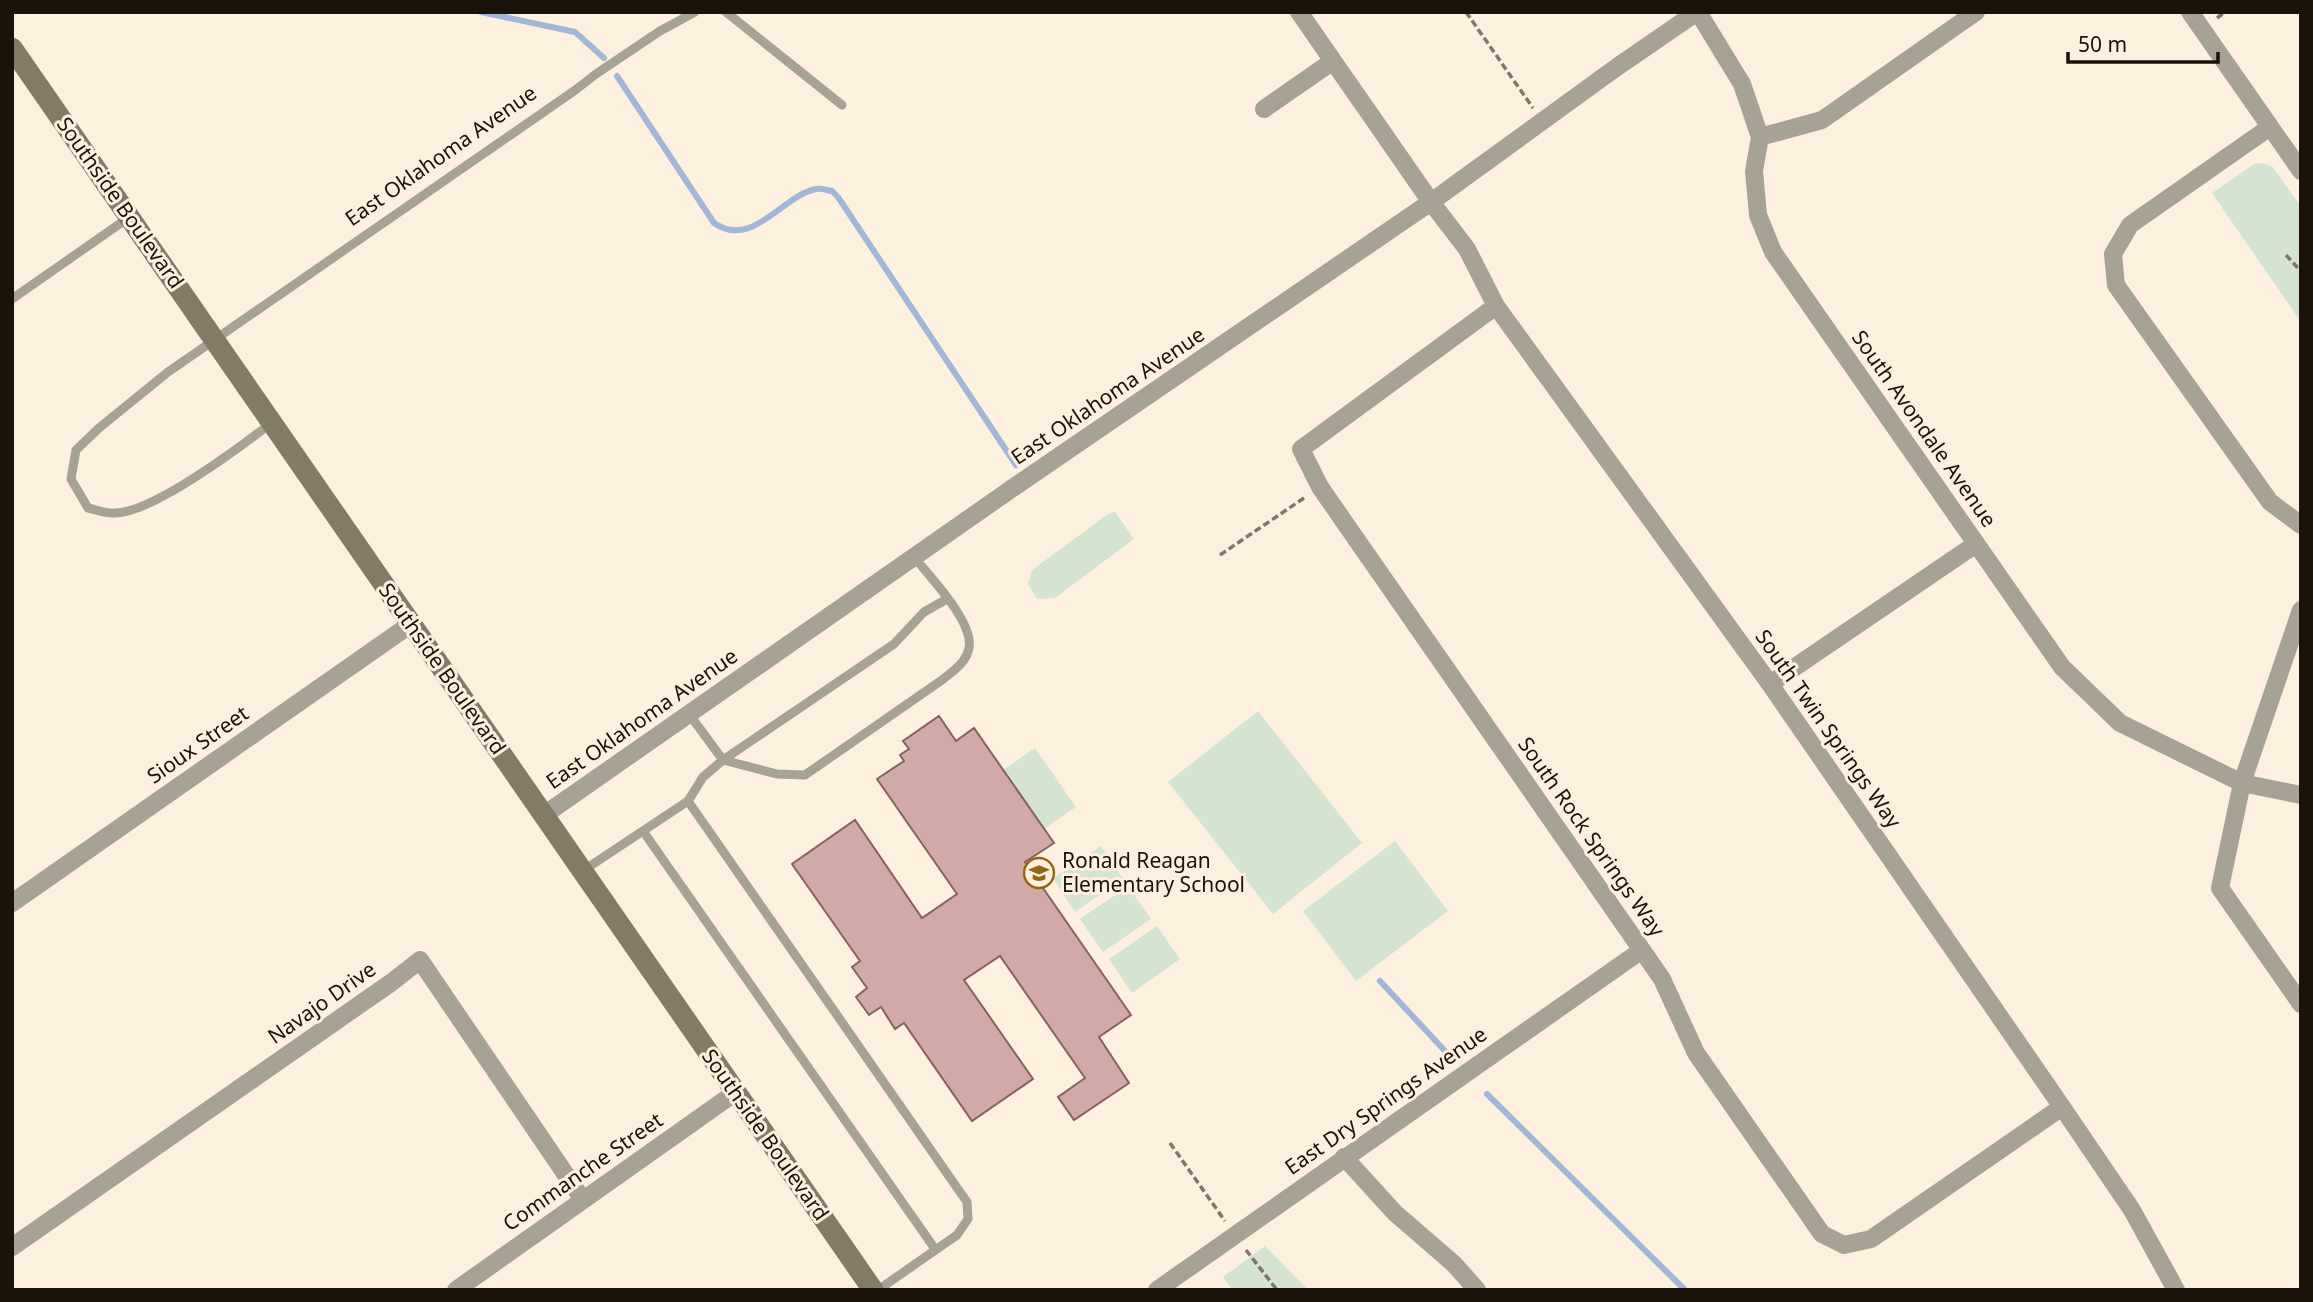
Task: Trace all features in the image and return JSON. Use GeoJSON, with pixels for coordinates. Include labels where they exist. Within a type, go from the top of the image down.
{"type":"FeatureCollection","features":[{"type":"Feature","properties":{"kind":"main road","name":"Southside Boulevard"},"geometry":{"type":"LineString","coordinates":[[12,48],[873,1290]]}},
{"type":"Feature","properties":{"kind":"street","name":"South Twin Springs Way"},"geometry":{"type":"LineString","coordinates":[[1299,12],[1466,248],[1496,306],[1770,684],[2062,1107],[2132,1210],[2176,1290]]}},
{"type":"Feature","properties":{"kind":"street","name":"East Oklahoma Avenue"},"geometry":{"type":"LineString","coordinates":[[544,815],[1431,202],[1542,120],[1698,12]]}},
{"type":"Feature","properties":{"kind":"street","name":"South Avondale Avenue"},"geometry":{"type":"LineString","coordinates":[[1698,12],[1742,84],[1760,137],[1754,172],[1758,215],[1773,252],[2062,667],[2120,723],[2242,783],[2301,795]]}},
{"type":"Feature","properties":{"kind":"street"},"geometry":{"type":"LineString","coordinates":[[1760,137],[1822,120],[1976,12]]}},
{"type":"Feature","properties":{"kind":"street"},"geometry":{"type":"LineString","coordinates":[[2190,12],[2301,171]]}},
{"type":"Feature","properties":{"kind":"street"},"geometry":{"type":"LineString","coordinates":[[1264,109],[1333,61]]}},
{"type":"Feature","properties":{"kind":"street"},"geometry":{"type":"LineString","coordinates":[[2270,128],[2130,225],[2113,254],[2116,285],[2270,502],[2301,525]]}},
{"type":"Feature","properties":{"kind":"street","name":"South Rock Springs Way"},"geometry":{"type":"LineString","coordinates":[[1496,306],[1301,449],[1320,487],[1662,979],[1696,1053],[1822,1234],[1844,1245],[1871,1239],[2062,1107]]}},
{"type":"Feature","properties":{"kind":"street"},"geometry":{"type":"LineString","coordinates":[[1770,684],[1976,544]]}},
{"type":"Feature","properties":{"kind":"street"},"geometry":{"type":"LineString","coordinates":[[2301,610],[2242,783],[2220,888],[2301,1004]]}},
{"type":"Feature","properties":{"kind":"street","name":"Sioux Street"},"geometry":{"type":"LineString","coordinates":[[12,903],[411,624]]}},
{"type":"Feature","properties":{"kind":"street","name":"East Dry Springs Avenue"},"geometry":{"type":"LineString","coordinates":[[1157,1290],[1642,950]]}},
{"type":"Feature","properties":{"kind":"street","name":"Navajo Drive"},"geometry":{"type":"LineString","coordinates":[[12,1247],[420,960],[583,1200]]}},
{"type":"Feature","properties":{"kind":"street","name":"Commanche Street"},"geometry":{"type":"LineString","coordinates":[[456,1290],[736,1092]]}},
{"type":"Feature","properties":{"kind":"street"},"geometry":{"type":"LineString","coordinates":[[1344,1157],[1395,1213],[1454,1264],[1477,1290]]}},
{"type":"Feature","properties":{"kind":"lane","name":"East Oklahoma Avenue"},"geometry":{"type":"LineString","coordinates":[[272,422],[154,503],[116,513],[88,508],[71,479],[76,450],[158,380],[596,74],[660,31],[695,12]]}},
{"type":"Feature","properties":{"kind":"lane"},"geometry":{"type":"LineString","coordinates":[[726,12],[842,105]]}},
{"type":"Feature","properties":{"kind":"lane"},"geometry":{"type":"LineString","coordinates":[[12,299],[129,217]]}},
{"type":"Feature","properties":{"kind":"lane"},"geometry":{"type":"LineString","coordinates":[[689,714],[723,760],[776,774],[805,775],[942,680],[960,666],[970,646],[969,633],[947,599],[914,557]]}},
{"type":"Feature","properties":{"kind":"lane"},"geometry":{"type":"LineString","coordinates":[[583,871],[688,802],[704,777],[723,760],[894,644],[923,612],[947,599]]}},
{"type":"Feature","properties":{"kind":"lane"},"geometry":{"type":"LineString","coordinates":[[688,802],[967,1202],[968,1220],[957,1235],[878,1290]]}},
{"type":"Feature","properties":{"kind":"lane"},"geometry":{"type":"LineString","coordinates":[[643,831],[936,1249]]}},
{"type":"Feature","properties":{"kind":"path"},"geometry":{"type":"LineString","coordinates":[[1466,12],[1542,120]]}},
{"type":"Feature","properties":{"kind":"path"},"geometry":{"type":"LineString","coordinates":[[2217,18],[2225,12]]}},
{"type":"Feature","properties":{"kind":"path"},"geometry":{"type":"LineString","coordinates":[[2287,255],[2301,269]]}},
{"type":"Feature","properties":{"kind":"path"},"geometry":{"type":"LineString","coordinates":[[1220,555],[1320,487]]}},
{"type":"Feature","properties":{"kind":"path"},"geometry":{"type":"LineString","coordinates":[[1170,1143],[1277,1290]]}},
{"type":"Feature","properties":{"kind":"green space"},"geometry":{"type":"Polygon","coordinates":[[[2262,163],[2273,167],[2301,207],[2301,322],[2212,193],[2254,164],[2262,163]]]}},
{"type":"Feature","properties":{"kind":"green space"},"geometry":{"type":"Polygon","coordinates":[[[1115,512],[1134,539],[1055,598],[1037,599],[1028,584],[1032,570],[1108,514],[1115,512]]]}},
{"type":"Feature","properties":{"kind":"green space"},"geometry":{"type":"Polygon","coordinates":[[[1258,711],[1362,843],[1273,914],[1168,782],[1258,711]]]}},
{"type":"Feature","properties":{"kind":"green space"},"geometry":{"type":"Polygon","coordinates":[[[1035,748],[1076,807],[1044,829],[1003,770],[1035,748]]]}},
{"type":"Feature","properties":{"kind":"green space"},"geometry":{"type":"Polygon","coordinates":[[[1395,841],[1448,911],[1356,981],[1303,911],[1395,841]]]}},
{"type":"Feature","properties":{"kind":"green space"},"geometry":{"type":"Polygon","coordinates":[[[1101,846],[1123,879],[1075,912],[1053,878],[1101,846]]]}},
{"type":"Feature","properties":{"kind":"green space"},"geometry":{"type":"Polygon","coordinates":[[[1128,886],[1151,919],[1103,952],[1080,919],[1128,886]]]}},
{"type":"Feature","properties":{"kind":"green space"},"geometry":{"type":"Polygon","coordinates":[[[1157,926],[1180,959],[1132,993],[1109,959],[1157,926]]]}},
{"type":"Feature","properties":{"kind":"green space"},"geometry":{"type":"Polygon","coordinates":[[[1265,1246],[1308,1290],[1232,1290],[1223,1277],[1265,1246]]]}},
{"type":"Feature","properties":{"kind":"building"},"geometry":{"type":"Polygon","coordinates":[[[939,716],[956,741],[974,728],[1054,843],[1025,862],[1131,1015],[1099,1037],[1129,1083],[1074,1120],[1058,1097],[1085,1078],[1000,956],[964,980],[1033,1079],[972,1121],[904,1023],[895,1029],[881,1007],[869,1015],[856,997],[867,988],[852,967],[860,961],[792,864],[855,820],[922,918],[957,894],[877,779],[904,761],[900,755],[909,749],[903,741],[939,716]]]}},
{"type":"Feature","properties":{"kind":"waterway"},"geometry":{"type":"LineString","coordinates":[[481,12],[575,32],[604,58]]}},
{"type":"Feature","properties":{"kind":"waterway"},"geometry":{"type":"LineString","coordinates":[[617,76],[714,223],[728,230],[741,230],[754,226],[804,193],[818,189],[832,191],[1016,465]]}},
{"type":"Feature","properties":{"kind":"waterway"},"geometry":{"type":"LineString","coordinates":[[1380,981],[1445,1051]]}},
{"type":"Feature","properties":{"kind":"waterway"},"geometry":{"type":"LineString","coordinates":[[1487,1094],[1685,1290]]}},
{"type":"Feature","properties":{"kind":"place","name":"Ronald Reagan Elementary School"},"geometry":{"type":"Point","coordinates":[1039,873]}}]}
